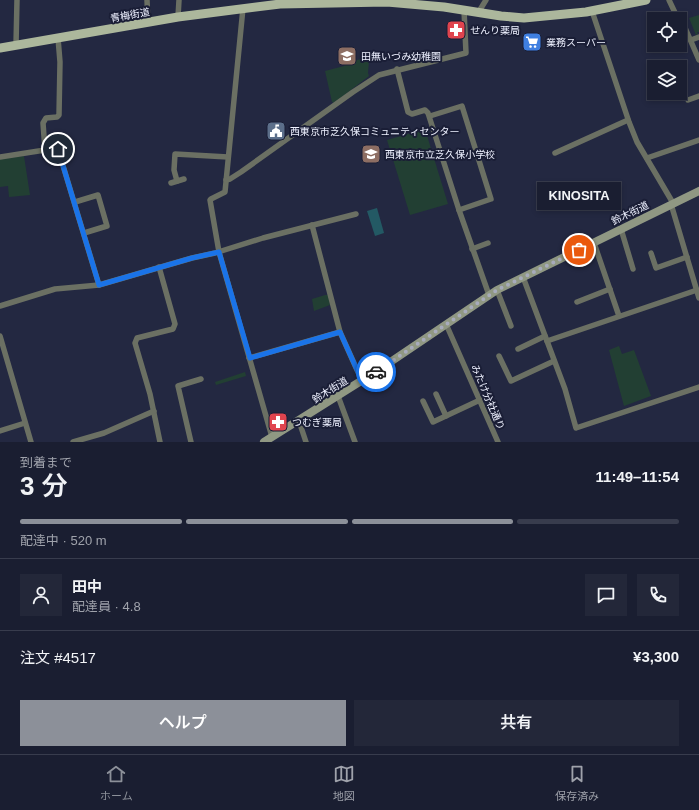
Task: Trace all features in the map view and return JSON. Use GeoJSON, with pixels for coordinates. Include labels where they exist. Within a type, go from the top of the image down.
{"type":"FeatureCollection","features":[{"type":"Feature","properties":{"kind":"main road","name":"青梅街道"},"geometry":{"type":"LineString","coordinates":[[0,48],[247,6],[330,2],[387,2],[444,7],[502,17],[524,18],[592,11],[646,0]]}},
{"type":"Feature","properties":{"kind":"main road","name":"鈴木街道"},"geometry":{"type":"LineString","coordinates":[[264,442],[362,381],[497,290],[621,230],[699,190]]}},
{"type":"Feature","properties":{"kind":"street"},"geometry":{"type":"LineString","coordinates":[[16,45],[17,0]]}},
{"type":"Feature","properties":{"kind":"street"},"geometry":{"type":"LineString","coordinates":[[147,0],[148,23]]}},
{"type":"Feature","properties":{"kind":"street"},"geometry":{"type":"LineString","coordinates":[[178,17],[179,0]]}},
{"type":"Feature","properties":{"kind":"street"},"geometry":{"type":"LineString","coordinates":[[478,13],[486,0]]}},
{"type":"Feature","properties":{"kind":"street"},"geometry":{"type":"LineString","coordinates":[[669,0],[675,12]]}},
{"type":"Feature","properties":{"kind":"street"},"geometry":{"type":"LineString","coordinates":[[247,6],[225,192],[210,200],[219,252],[272,437]]}},
{"type":"Feature","properties":{"kind":"street"},"geometry":{"type":"LineString","coordinates":[[226,180],[241,172],[379,74],[466,53],[464,10]]}},
{"type":"Feature","properties":{"kind":"street"},"geometry":{"type":"LineString","coordinates":[[592,11],[628,120],[638,142],[672,204],[699,298]]}},
{"type":"Feature","properties":{"kind":"street"},"geometry":{"type":"LineString","coordinates":[[687,33],[699,60]]}},
{"type":"Feature","properties":{"kind":"street"},"geometry":{"type":"LineString","coordinates":[[691,40],[699,37]]}},
{"type":"Feature","properties":{"kind":"street"},"geometry":{"type":"LineString","coordinates":[[45,150],[43,123],[46,118],[57,117],[59,115],[60,62],[58,38]]}},
{"type":"Feature","properties":{"kind":"street"},"geometry":{"type":"LineString","coordinates":[[397,69],[408,112],[412,114],[425,110],[430,116],[459,210],[489,295]]}},
{"type":"Feature","properties":{"kind":"street"},"geometry":{"type":"LineString","coordinates":[[688,100],[699,96]]}},
{"type":"Feature","properties":{"kind":"street"},"geometry":{"type":"LineString","coordinates":[[430,116],[462,106],[491,199],[459,210]]}},
{"type":"Feature","properties":{"kind":"street"},"geometry":{"type":"LineString","coordinates":[[555,152],[628,120]]}},
{"type":"Feature","properties":{"kind":"street"},"geometry":{"type":"LineString","coordinates":[[647,158],[699,140]]}},
{"type":"Feature","properties":{"kind":"street"},"geometry":{"type":"LineString","coordinates":[[0,157],[58,149],[99,285]]}},
{"type":"Feature","properties":{"kind":"street"},"geometry":{"type":"LineString","coordinates":[[177,181],[174,170],[175,154],[228,158]]}},
{"type":"Feature","properties":{"kind":"street"},"geometry":{"type":"LineString","coordinates":[[171,183],[184,179]]}},
{"type":"Feature","properties":{"kind":"street"},"geometry":{"type":"LineString","coordinates":[[75,202],[98,195],[107,226],[84,233]]}},
{"type":"Feature","properties":{"kind":"street"},"geometry":{"type":"LineString","coordinates":[[0,306],[55,289],[99,285],[159,267],[356,214]]}},
{"type":"Feature","properties":{"kind":"street"},"geometry":{"type":"LineString","coordinates":[[312,225],[340,332],[362,381]]}},
{"type":"Feature","properties":{"kind":"street"},"geometry":{"type":"LineString","coordinates":[[621,230],[633,270]]}},
{"type":"Feature","properties":{"kind":"street"},"geometry":{"type":"LineString","coordinates":[[472,249],[488,243]]}},
{"type":"Feature","properties":{"kind":"street"},"geometry":{"type":"LineString","coordinates":[[594,243],[619,316]]}},
{"type":"Feature","properties":{"kind":"street"},"geometry":{"type":"LineString","coordinates":[[651,253],[656,268],[687,257]]}},
{"type":"Feature","properties":{"kind":"street"},"geometry":{"type":"LineString","coordinates":[[159,267],[175,324],[173,328],[137,338],[135,343],[150,394],[160,442]]}},
{"type":"Feature","properties":{"kind":"street"},"geometry":{"type":"LineString","coordinates":[[523,277],[565,389],[576,428],[699,387]]}},
{"type":"Feature","properties":{"kind":"street"},"geometry":{"type":"LineString","coordinates":[[577,302],[610,289]]}},
{"type":"Feature","properties":{"kind":"street"},"geometry":{"type":"LineString","coordinates":[[497,290],[512,326]]}},
{"type":"Feature","properties":{"kind":"street"},"geometry":{"type":"LineString","coordinates":[[518,349],[696,290]]}},
{"type":"Feature","properties":{"kind":"street","name":"みたけ分社通り"},"geometry":{"type":"LineString","coordinates":[[446,324],[498,442]]}},
{"type":"Feature","properties":{"kind":"street"},"geometry":{"type":"LineString","coordinates":[[250,358],[340,332]]}},
{"type":"Feature","properties":{"kind":"street"},"geometry":{"type":"LineString","coordinates":[[0,336],[31,442]]}},
{"type":"Feature","properties":{"kind":"street"},"geometry":{"type":"LineString","coordinates":[[499,356],[510,381],[554,361]]}},
{"type":"Feature","properties":{"kind":"street"},"geometry":{"type":"LineString","coordinates":[[191,442],[178,386],[201,379]]}},
{"type":"Feature","properties":{"kind":"street"},"geometry":{"type":"LineString","coordinates":[[436,394],[446,416]]}},
{"type":"Feature","properties":{"kind":"street"},"geometry":{"type":"LineString","coordinates":[[338,396],[355,442]]}},
{"type":"Feature","properties":{"kind":"street"},"geometry":{"type":"LineString","coordinates":[[423,401],[433,422],[480,400]]}},
{"type":"Feature","properties":{"kind":"street"},"geometry":{"type":"LineString","coordinates":[[73,442],[104,433],[154,411]]}},
{"type":"Feature","properties":{"kind":"street"},"geometry":{"type":"LineString","coordinates":[[299,421],[306,442]]}},
{"type":"Feature","properties":{"kind":"street"},"geometry":{"type":"LineString","coordinates":[[0,431],[25,423]]}},
{"type":"Feature","properties":{"kind":"shaded area"},"geometry":{"type":"Polygon","coordinates":[[[699,15],[699,32],[697,32],[698,34],[696,35],[689,18],[699,15]]]}},
{"type":"Feature","properties":{"kind":"shaded area"},"geometry":{"type":"Polygon","coordinates":[[[367,59],[369,61],[369,76],[334,103],[332,102],[325,71],[344,66],[345,63],[367,59]]]}},
{"type":"Feature","properties":{"kind":"shaded area"},"geometry":{"type":"Polygon","coordinates":[[[425,129],[448,204],[410,215],[387,140],[425,129]]]}},
{"type":"Feature","properties":{"kind":"shaded area"},"geometry":{"type":"Polygon","coordinates":[[[24,156],[30,195],[9,197],[8,186],[0,187],[0,159],[24,156]]]}},
{"type":"Feature","properties":{"kind":"shaded area"},"geometry":{"type":"Polygon","coordinates":[[[377,208],[384,233],[375,236],[367,211],[377,208]]]}},
{"type":"Feature","properties":{"kind":"shaded area"},"geometry":{"type":"Polygon","coordinates":[[[328,295],[330,305],[314,311],[312,299],[328,295]]]}},
{"type":"Feature","properties":{"kind":"shaded area"},"geometry":{"type":"Polygon","coordinates":[[[619,346],[622,354],[634,350],[651,396],[624,406],[609,350],[619,346]]]}},
{"type":"Feature","properties":{"kind":"shaded area"},"geometry":{"type":"Polygon","coordinates":[[[245,372],[246,376],[216,385],[215,382],[245,372]]]}},
{"type":"Feature","properties":{"kind":"way so far"},"geometry":{"type":"LineString","coordinates":[[376,372],[497,290],[579,250]]}},
{"type":"Feature","properties":{"kind":"place","name":"せんり薬局"},"geometry":{"type":"Point","coordinates":[456,30]}},
{"type":"Feature","properties":{"kind":"place","name":"業務スーパー"},"geometry":{"type":"Point","coordinates":[532,42]}},
{"type":"Feature","properties":{"kind":"place","name":"田無いづみ幼稚園"},"geometry":{"type":"Point","coordinates":[347,56]}},
{"type":"Feature","properties":{"kind":"place","name":"西東京市芝久保コミュニティセンター"},"geometry":{"type":"Point","coordinates":[276,131]}},
{"type":"Feature","properties":{"kind":"place","name":"西東京市立芝久保小学校"},"geometry":{"type":"Point","coordinates":[371,154]}},
{"type":"Feature","properties":{"kind":"place","name":"KINOSITA"},"geometry":{"type":"Point","coordinates":[579,250]}},
{"type":"Feature","properties":{"kind":"place","name":"つむぎ薬局"},"geometry":{"type":"Point","coordinates":[278,422]}},
{"type":"Feature","properties":{"kind":"route"},"geometry":{"type":"LineString","coordinates":[[58,149],[99,285],[192,258],[219,252],[250,358],[340,332],[362,381],[376,372]]}}]}
